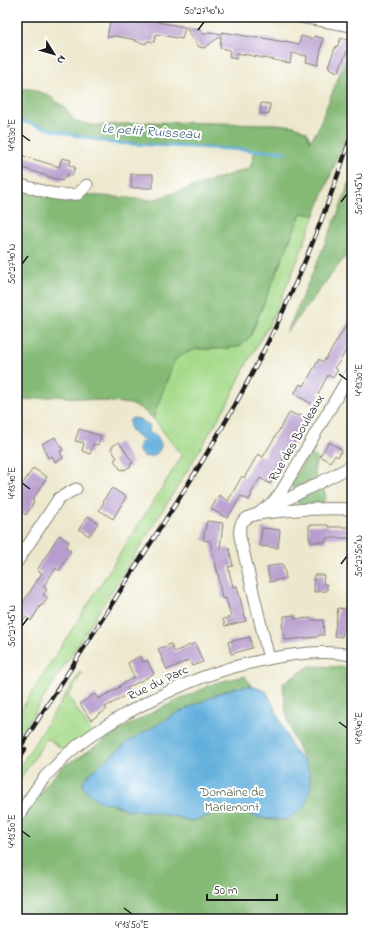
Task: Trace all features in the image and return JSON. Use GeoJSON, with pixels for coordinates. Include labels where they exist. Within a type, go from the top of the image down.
{"type":"FeatureCollection","features":[{"type":"Feature","properties":{"kind":"street"},"geometry":{"type":"LineString","coordinates":[[301,17],[352,26]]}},
{"type":"Feature","properties":{"kind":"street"},"geometry":{"type":"LineString","coordinates":[[17,184],[50,193],[64,195],[78,194],[86,185]]}},
{"type":"Feature","properties":{"kind":"street","name":"Rue des Bouleaux"},"geometry":{"type":"LineString","coordinates":[[258,514],[274,501],[281,492],[352,371]]}},
{"type":"Feature","properties":{"kind":"street"},"geometry":{"type":"LineString","coordinates":[[258,514],[352,466]]}},
{"type":"Feature","properties":{"kind":"street"},"geometry":{"type":"LineString","coordinates":[[17,562],[59,498],[76,489]]}},
{"type":"Feature","properties":{"kind":"street","name":"Rue des Bouleaux"},"geometry":{"type":"LineString","coordinates":[[269,659],[239,531],[240,525],[246,518],[258,514],[319,508],[352,508]]}},
{"type":"Feature","properties":{"kind":"street","name":"Rue du Parc"},"geometry":{"type":"LineString","coordinates":[[17,818],[45,777],[64,757],[93,734],[169,691],[225,669],[269,659],[318,652],[352,655]]}},
{"type":"Feature","properties":{"kind":"green space"},"geometry":{"type":"Polygon","coordinates":[[[352,43],[352,116],[347,133],[315,215],[301,213],[250,337],[238,347],[197,349],[183,354],[174,361],[153,418],[140,408],[130,404],[58,396],[17,401],[17,184],[78,194],[152,200],[250,168],[255,150],[112,143],[60,132],[17,120],[17,89],[31,89],[48,95],[64,107],[75,121],[92,125],[150,122],[277,124],[295,126],[307,132],[310,141],[317,131],[352,43]]]}},
{"type":"Feature","properties":{"kind":"green space"},"geometry":{"type":"Polygon","coordinates":[[[352,175],[352,241],[348,253],[287,332],[339,211],[352,175]]]}},
{"type":"Feature","properties":{"kind":"green space"},"geometry":{"type":"Polygon","coordinates":[[[301,213],[315,215],[292,274],[269,325],[247,363],[227,404],[145,539],[17,740],[17,716],[182,456],[153,418],[174,361],[183,354],[197,349],[218,349],[250,337],[301,213]]]}},
{"type":"Feature","properties":{"kind":"green space"},"geometry":{"type":"Polygon","coordinates":[[[309,454],[317,458],[314,471],[326,497],[316,509],[299,506],[298,498],[291,482],[309,454]]]}},
{"type":"Feature","properties":{"kind":"green space","name":"Domaine de Mariemont"},"geometry":{"type":"Polygon","coordinates":[[[310,666],[341,667],[352,669],[352,919],[21,919],[17,916],[17,828],[45,786],[63,766],[120,730],[157,710],[215,683],[245,676],[251,686],[234,688],[220,693],[177,713],[129,742],[96,769],[99,801],[119,806],[127,810],[145,811],[192,821],[225,810],[241,810],[259,818],[274,820],[286,820],[301,811],[306,805],[311,786],[309,771],[293,737],[286,712],[283,683],[310,666]]]}},
{"type":"Feature","properties":{"kind":"green space"},"geometry":{"type":"Polygon","coordinates":[[[80,672],[82,673],[68,696],[93,734],[69,754],[47,738],[17,784],[17,771],[80,672]]]}},
{"type":"Feature","properties":{"kind":"water"},"geometry":{"type":"Polygon","coordinates":[[[132,418],[139,419],[150,426],[148,432],[150,434],[155,434],[161,443],[158,453],[149,457],[140,453],[138,448],[140,443],[145,440],[138,437],[131,431],[129,421],[132,418]]]}},
{"type":"Feature","properties":{"kind":"water"},"geometry":{"type":"Polygon","coordinates":[[[251,686],[266,691],[292,748],[306,764],[309,771],[311,786],[306,805],[301,811],[286,820],[259,818],[241,810],[225,810],[192,821],[145,811],[127,810],[119,806],[99,801],[88,793],[83,787],[83,781],[88,775],[128,742],[177,713],[220,693],[234,688],[251,686]]]}},
{"type":"Feature","properties":{"kind":"building"},"geometry":{"type":"Polygon","coordinates":[[[111,17],[118,19],[119,17],[125,17],[129,21],[139,23],[140,17],[144,17],[158,20],[158,22],[185,27],[182,39],[156,34],[154,42],[147,41],[146,44],[135,41],[136,40],[116,36],[107,37],[111,17]]]}},
{"type":"Feature","properties":{"kind":"building"},"geometry":{"type":"Polygon","coordinates":[[[186,28],[200,30],[204,35],[209,32],[222,34],[222,32],[299,44],[301,36],[313,39],[314,36],[323,38],[318,65],[306,62],[307,56],[292,53],[290,63],[237,53],[236,59],[229,57],[230,50],[220,48],[221,36],[204,48],[199,47],[186,28]]]}},
{"type":"Feature","properties":{"kind":"building"},"geometry":{"type":"Polygon","coordinates":[[[341,38],[351,42],[338,72],[329,68],[330,67],[328,66],[341,38]]]}},
{"type":"Feature","properties":{"kind":"building"},"geometry":{"type":"Polygon","coordinates":[[[261,103],[270,104],[269,114],[260,113],[261,103]]]}},
{"type":"Feature","properties":{"kind":"building"},"geometry":{"type":"Polygon","coordinates":[[[17,154],[59,167],[62,158],[71,160],[69,165],[75,167],[72,176],[67,174],[66,178],[64,177],[62,181],[17,166],[17,154]]]}},
{"type":"Feature","properties":{"kind":"building"},"geometry":{"type":"Polygon","coordinates":[[[131,174],[153,174],[153,188],[131,188],[131,174]]]}},
{"type":"Feature","properties":{"kind":"building"},"geometry":{"type":"Polygon","coordinates":[[[352,315],[352,339],[340,361],[334,368],[338,370],[333,378],[328,375],[318,394],[322,396],[316,406],[294,394],[300,384],[304,386],[319,359],[323,362],[329,354],[352,315]]]}},
{"type":"Feature","properties":{"kind":"building"},"geometry":{"type":"Polygon","coordinates":[[[290,412],[298,416],[301,415],[305,417],[306,423],[284,460],[283,459],[273,475],[274,476],[270,484],[260,478],[251,493],[252,494],[249,500],[241,496],[228,517],[225,517],[211,509],[219,495],[228,501],[242,476],[244,478],[258,454],[263,457],[290,412]]]}},
{"type":"Feature","properties":{"kind":"building"},"geometry":{"type":"Polygon","coordinates":[[[79,429],[101,436],[98,445],[93,444],[90,454],[82,451],[84,443],[75,441],[79,429]]]}},
{"type":"Feature","properties":{"kind":"building"},"geometry":{"type":"Polygon","coordinates":[[[55,437],[63,450],[60,451],[63,458],[55,462],[52,456],[48,458],[42,444],[55,437]]]}},
{"type":"Feature","properties":{"kind":"building"},"geometry":{"type":"Polygon","coordinates":[[[119,442],[133,463],[124,470],[121,470],[114,460],[117,458],[111,449],[119,442]]]}},
{"type":"Feature","properties":{"kind":"building"},"geometry":{"type":"Polygon","coordinates":[[[329,442],[342,450],[338,457],[335,455],[330,462],[320,456],[329,442]]]}},
{"type":"Feature","properties":{"kind":"building"},"geometry":{"type":"Polygon","coordinates":[[[33,468],[47,477],[32,501],[34,502],[26,515],[17,508],[17,493],[33,468]]]}},
{"type":"Feature","properties":{"kind":"building"},"geometry":{"type":"Polygon","coordinates":[[[112,488],[126,497],[113,519],[99,510],[112,488]]]}},
{"type":"Feature","properties":{"kind":"building"},"geometry":{"type":"Polygon","coordinates":[[[88,516],[98,523],[89,536],[79,529],[88,516]]]}},
{"type":"Feature","properties":{"kind":"building"},"geometry":{"type":"Polygon","coordinates":[[[207,521],[223,523],[220,549],[229,548],[233,566],[228,567],[233,587],[237,586],[246,621],[225,626],[223,619],[231,617],[226,598],[222,599],[219,578],[210,541],[203,540],[207,521]]]}},
{"type":"Feature","properties":{"kind":"building"},"geometry":{"type":"Polygon","coordinates":[[[309,525],[352,527],[352,538],[326,538],[326,542],[310,542],[309,525]]]}},
{"type":"Feature","properties":{"kind":"building"},"geometry":{"type":"Polygon","coordinates":[[[262,528],[280,530],[278,548],[260,546],[262,528]]]}},
{"type":"Feature","properties":{"kind":"building"},"geometry":{"type":"Polygon","coordinates":[[[59,535],[69,542],[66,547],[71,551],[59,571],[56,568],[43,587],[47,590],[43,595],[48,598],[42,606],[41,605],[31,621],[25,617],[17,630],[17,606],[20,607],[42,573],[37,570],[59,535]]]}},
{"type":"Feature","properties":{"kind":"building"},"geometry":{"type":"Polygon","coordinates":[[[283,564],[286,578],[270,582],[267,567],[283,564]]]}},
{"type":"Feature","properties":{"kind":"building"},"geometry":{"type":"Polygon","coordinates":[[[314,575],[324,575],[323,584],[327,584],[327,591],[314,592],[314,575]]]}},
{"type":"Feature","properties":{"kind":"building"},"geometry":{"type":"Polygon","coordinates":[[[338,608],[352,610],[352,628],[344,627],[342,637],[334,636],[338,608]]]}},
{"type":"Feature","properties":{"kind":"building"},"geometry":{"type":"Polygon","coordinates":[[[294,615],[295,619],[312,618],[312,620],[323,620],[324,635],[318,635],[318,637],[284,640],[282,623],[284,623],[284,616],[294,615]]]}},
{"type":"Feature","properties":{"kind":"building"},"geometry":{"type":"Polygon","coordinates":[[[250,637],[252,648],[231,654],[228,642],[250,637]]]}},
{"type":"Feature","properties":{"kind":"building"},"geometry":{"type":"Polygon","coordinates":[[[195,643],[203,662],[192,666],[189,660],[167,670],[158,649],[171,644],[174,652],[195,643]]]}},
{"type":"Feature","properties":{"kind":"building"},"geometry":{"type":"Polygon","coordinates":[[[140,656],[143,662],[147,660],[154,674],[127,688],[129,692],[105,707],[107,709],[91,720],[80,704],[95,694],[98,699],[120,687],[119,686],[134,677],[128,663],[140,656]]]}},
{"type":"Feature","properties":{"kind":"waterway","name":"Le petit Ruisseau"},"geometry":{"type":"LineString","coordinates":[[17,120],[60,132],[112,143],[286,152]]}},
{"type":"Feature","properties":{"kind":"railway"},"geometry":{"type":"LineString","coordinates":[[17,752],[191,480],[248,381],[275,329],[311,247],[352,133]]}},
{"type":"Feature","properties":{"kind":"railway"},"geometry":{"type":"LineString","coordinates":[[17,762],[25,749]]}}]}
